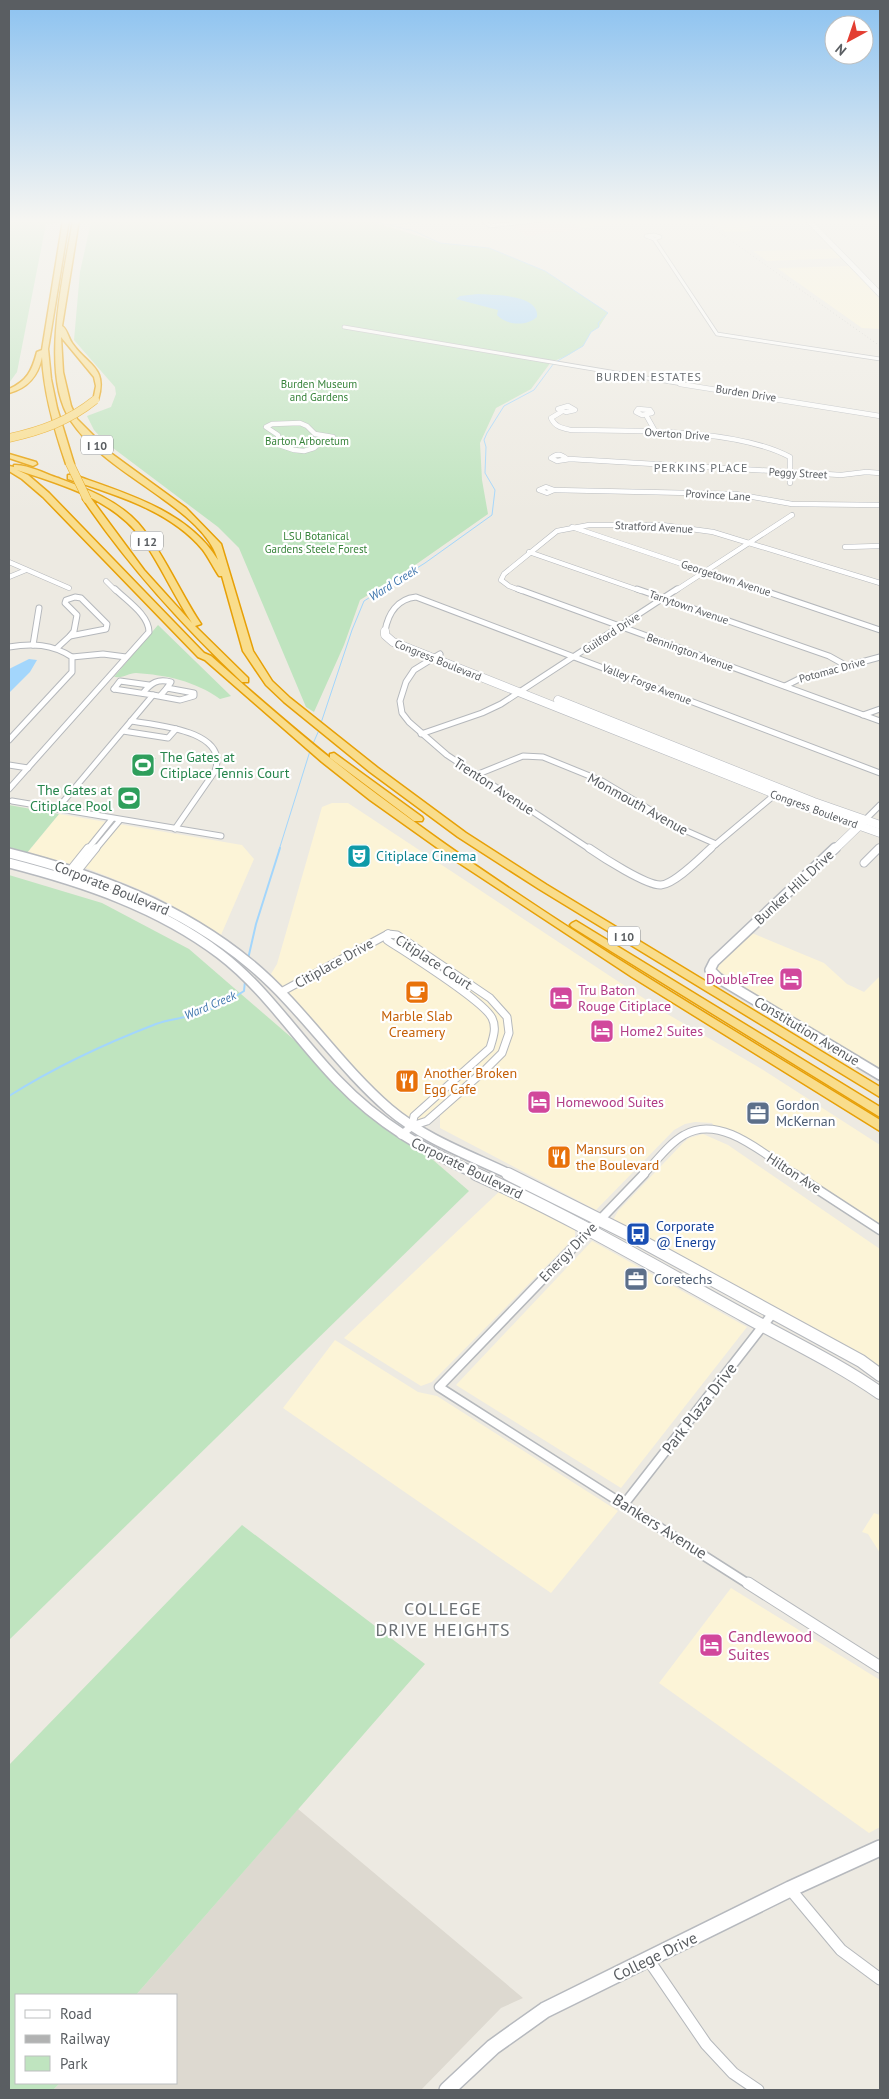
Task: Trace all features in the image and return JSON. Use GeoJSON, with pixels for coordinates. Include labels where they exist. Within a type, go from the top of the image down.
{"type":"FeatureCollection","features":[{"type":"Feature","properties":{"kind":"highway","name":"I 10"},"geometry":{"type":"LineString","coordinates":[[49,318],[46,368],[54,414],[70,464],[87,499],[125,554],[200,637],[280,712],[416,818],[513,885],[880,1113]]}},
{"type":"Feature","properties":{"kind":"highway","name":"I 10"},"geometry":{"type":"LineString","coordinates":[[60,318],[60,377],[65,399],[74,420],[109,456],[183,510],[218,546],[248,651],[257,667],[277,692],[374,770],[462,835],[543,887],[880,1093]]}},
{"type":"Feature","properties":{"kind":"highway"},"geometry":{"type":"LineString","coordinates":[[9,438],[60,423],[77,415],[95,400],[100,385],[96,374],[67,342],[59,323]]}},
{"type":"Feature","properties":{"kind":"highway"},"geometry":{"type":"LineString","coordinates":[[9,391],[26,382],[34,374],[43,336],[47,331]]}},
{"type":"Feature","properties":{"kind":"highway"},"geometry":{"type":"LineString","coordinates":[[9,456],[127,497],[157,511],[180,526],[204,546],[232,591]]}},
{"type":"Feature","properties":{"kind":"highway"},"geometry":{"type":"LineString","coordinates":[[9,466],[46,495],[201,655],[208,658],[337,769],[399,816],[488,877],[880,1126]]}},
{"type":"Feature","properties":{"kind":"highway","name":"I 12"},"geometry":{"type":"LineString","coordinates":[[9,466],[69,485],[96,497],[125,515],[146,538],[174,589],[197,624],[232,663],[239,674]]}},
{"type":"Feature","properties":{"kind":"highway"},"geometry":{"type":"LineString","coordinates":[[125,554],[128,564],[161,604],[207,654],[208,658]]}},
{"type":"Feature","properties":{"kind":"street"},"geometry":{"type":"LineString","coordinates":[[705,318],[717,334],[880,359]]}},
{"type":"Feature","properties":{"kind":"street","name":"Burden Drive"},"geometry":{"type":"LineString","coordinates":[[344,327],[880,416]]}},
{"type":"Feature","properties":{"kind":"street","name":"Overton Drive"},"geometry":{"type":"LineString","coordinates":[[561,412],[551,418],[552,423],[560,428],[572,430],[655,431],[757,443],[771,447],[790,457],[792,465],[790,483]]}},
{"type":"Feature","properties":{"kind":"street"},"geometry":{"type":"LineString","coordinates":[[646,415],[655,431]]}},
{"type":"Feature","properties":{"kind":"street"},"geometry":{"type":"LineString","coordinates":[[300,423],[307,426],[312,432],[330,437],[304,451],[292,450],[279,445],[278,435],[266,427],[272,424],[300,423]]}},
{"type":"Feature","properties":{"kind":"street","name":"Peggy Street"},"geometry":{"type":"LineString","coordinates":[[567,459],[790,473],[842,475],[866,472],[880,473]]}},
{"type":"Feature","properties":{"kind":"street","name":"Province Lane"},"geometry":{"type":"LineString","coordinates":[[554,490],[736,494],[792,504],[880,505]]}},
{"type":"Feature","properties":{"kind":"street","name":"Guilford Drive"},"geometry":{"type":"LineString","coordinates":[[421,734],[492,709],[792,515]]}},
{"type":"Feature","properties":{"kind":"street","name":"Stratford Avenue"},"geometry":{"type":"LineString","coordinates":[[501,580],[502,575],[550,535],[571,527],[589,525],[686,527],[713,532],[880,583]]}},
{"type":"Feature","properties":{"kind":"street","name":"Georgetown Avenue"},"geometry":{"type":"LineString","coordinates":[[571,527],[880,630]]}},
{"type":"Feature","properties":{"kind":"street"},"geometry":{"type":"LineString","coordinates":[[845,547],[880,546]]}},
{"type":"Feature","properties":{"kind":"street","name":"Tarrytown Avenue"},"geometry":{"type":"LineString","coordinates":[[529,552],[830,656],[847,666]]}},
{"type":"Feature","properties":{"kind":"street"},"geometry":{"type":"LineString","coordinates":[[9,562],[69,588]]}},
{"type":"Feature","properties":{"kind":"street"},"geometry":{"type":"LineString","coordinates":[[9,577],[26,570]]}},
{"type":"Feature","properties":{"kind":"street","name":"Bennington Avenue"},"geometry":{"type":"LineString","coordinates":[[501,580],[509,586],[880,721]]}},
{"type":"Feature","properties":{"kind":"street"},"geometry":{"type":"LineString","coordinates":[[9,789],[149,632],[149,626],[145,618],[106,581]]}},
{"type":"Feature","properties":{"kind":"street","name":"Valley Forge Avenue"},"geometry":{"type":"LineString","coordinates":[[385,631],[388,619],[394,608],[412,596],[880,772]]}},
{"type":"Feature","properties":{"kind":"street"},"geometry":{"type":"LineString","coordinates":[[57,648],[74,631],[77,615],[65,603],[66,600],[75,597],[81,598],[107,624],[106,629],[98,633],[78,634],[70,637]]}},
{"type":"Feature","properties":{"kind":"street"},"geometry":{"type":"LineString","coordinates":[[32,645],[39,608]]}},
{"type":"Feature","properties":{"kind":"street","name":"Congress Boulevard"},"geometry":{"type":"LineString","coordinates":[[385,631],[384,635],[387,639],[404,643],[688,756],[775,794],[862,822],[880,825]]}},
{"type":"Feature","properties":{"kind":"street"},"geometry":{"type":"LineString","coordinates":[[9,647],[32,645],[57,648],[72,657],[103,654],[126,657]]}},
{"type":"Feature","properties":{"kind":"street","name":"Trenton Avenue"},"geometry":{"type":"LineString","coordinates":[[436,656],[414,670],[409,677],[400,701],[402,713],[421,734],[476,775],[630,874],[648,882],[661,885],[672,880],[716,844]]}},
{"type":"Feature","properties":{"kind":"street"},"geometry":{"type":"LineString","coordinates":[[9,740],[72,672],[72,657]]}},
{"type":"Feature","properties":{"kind":"street","name":"Potomac Drive"},"geometry":{"type":"LineString","coordinates":[[785,686],[799,679],[880,657]]}},
{"type":"Feature","properties":{"kind":"street"},"geometry":{"type":"LineString","coordinates":[[57,809],[131,721],[156,695],[167,688],[171,682],[156,680],[143,693]]}},
{"type":"Feature","properties":{"kind":"street"},"geometry":{"type":"LineString","coordinates":[[149,685],[120,681],[114,689],[186,700],[194,696],[194,693],[167,688]]}},
{"type":"Feature","properties":{"kind":"street"},"geometry":{"type":"LineString","coordinates":[[863,715],[880,709]]}},
{"type":"Feature","properties":{"kind":"street"},"geometry":{"type":"LineString","coordinates":[[131,721],[197,734],[208,742],[218,762],[213,776],[175,829]]}},
{"type":"Feature","properties":{"kind":"street"},"geometry":{"type":"LineString","coordinates":[[123,731],[168,738],[176,729]]}},
{"type":"Feature","properties":{"kind":"street","name":"Monmouth Avenue"},"geometry":{"type":"LineString","coordinates":[[476,775],[523,756],[543,757],[602,781],[682,829],[716,844]]}},
{"type":"Feature","properties":{"kind":"street","name":"Congress Boulevard"},"geometry":{"type":"LineString","coordinates":[[688,756],[828,807],[862,822],[880,833]]}},
{"type":"Feature","properties":{"kind":"street"},"geometry":{"type":"LineString","coordinates":[[9,765],[28,768]]}},
{"type":"Feature","properties":{"kind":"street"},"geometry":{"type":"LineString","coordinates":[[716,844],[782,789]]}},
{"type":"Feature","properties":{"kind":"street"},"geometry":{"type":"LineString","coordinates":[[12,801],[221,836]]}},
{"type":"Feature","properties":{"kind":"street","name":"Bunker Hill Drive"},"geometry":{"type":"LineString","coordinates":[[710,970],[714,962],[880,805]]}},
{"type":"Feature","properties":{"kind":"street"},"geometry":{"type":"LineString","coordinates":[[74,871],[112,819]]}},
{"type":"Feature","properties":{"kind":"street"},"geometry":{"type":"LineString","coordinates":[[65,879],[120,820]]}},
{"type":"Feature","properties":{"kind":"street"},"geometry":{"type":"LineString","coordinates":[[864,863],[880,847]]}},
{"type":"Feature","properties":{"kind":"street","name":"Corporate Boulevard"},"geometry":{"type":"LineString","coordinates":[[9,853],[74,871],[168,909],[224,942],[249,962],[277,989],[366,1089],[412,1126],[451,1148],[599,1219],[861,1361],[880,1374]]}},
{"type":"Feature","properties":{"kind":"street","name":"Corporate Boulevard"},"geometry":{"type":"LineString","coordinates":[[9,863],[65,879],[140,908],[193,937],[223,957],[244,975],[357,1102],[401,1135],[438,1156],[524,1196],[590,1230],[763,1325],[879,1392]]}},
{"type":"Feature","properties":{"kind":"street","name":"Citiplace Court"},"geometry":{"type":"LineString","coordinates":[[494,1039],[493,1020],[483,1006],[387,940],[388,934],[397,935],[494,1002],[507,1017],[510,1033],[508,1040]]}},
{"type":"Feature","properties":{"kind":"street","name":"Citiplace Drive"},"geometry":{"type":"LineString","coordinates":[[277,989],[388,934]]}},
{"type":"Feature","properties":{"kind":"street"},"geometry":{"type":"LineString","coordinates":[[431,971],[441,966]]}},
{"type":"Feature","properties":{"kind":"street","name":"Constitution Avenue"},"geometry":{"type":"LineString","coordinates":[[710,970],[718,978],[880,1075]]}},
{"type":"Feature","properties":{"kind":"street"},"geometry":{"type":"LineString","coordinates":[[483,1006],[494,1002]]}},
{"type":"Feature","properties":{"kind":"street"},"geometry":{"type":"LineString","coordinates":[[401,1135],[412,1126],[427,1121],[468,1085],[502,1053],[508,1040],[494,1039],[490,1048],[414,1116],[412,1126]]}},
{"type":"Feature","properties":{"kind":"street"},"geometry":{"type":"LineString","coordinates":[[457,1079],[468,1085]]}},
{"type":"Feature","properties":{"kind":"street","name":"Energy Drive"},"geometry":{"type":"LineString","coordinates":[[439,1387],[677,1140],[684,1134],[703,1129]]}},
{"type":"Feature","properties":{"kind":"street","name":"Hilton Ave"},"geometry":{"type":"LineString","coordinates":[[703,1129],[724,1130],[738,1137],[880,1230]]}},
{"type":"Feature","properties":{"kind":"street"},"geometry":{"type":"LineString","coordinates":[[675,1276],[695,1278],[700,1274]]}},
{"type":"Feature","properties":{"kind":"street","name":"Park Plaza Drive"},"geometry":{"type":"LineString","coordinates":[[625,1503],[773,1313]]}},
{"type":"Feature","properties":{"kind":"street","name":"Bankers Avenue"},"geometry":{"type":"LineString","coordinates":[[439,1387],[625,1503],[880,1667]]}},
{"type":"Feature","properties":{"kind":"street","name":"College Drive"},"geometry":{"type":"LineString","coordinates":[[447,2090],[473,2063],[513,2030],[545,2010],[880,1848]]}},
{"type":"Feature","properties":{"kind":"street"},"geometry":{"type":"LineString","coordinates":[[790,1890],[840,1950],[880,1979]]}},
{"type":"Feature","properties":{"kind":"street"},"geometry":{"type":"LineString","coordinates":[[648,1959],[706,2044],[734,2072],[758,2090]]}},
{"type":"Feature","properties":{"kind":"shaded area"},"geometry":{"type":"Polygon","coordinates":[[[848,318],[880,318],[880,329],[862,328],[848,318]]]}},
{"type":"Feature","properties":{"kind":"shaded area"},"geometry":{"type":"Polygon","coordinates":[[[332,803],[348,803],[669,1015],[760,1068],[880,1145],[880,1230],[744,1140],[715,1129],[712,1123],[695,1122],[685,1124],[674,1130],[596,1210],[440,1128],[440,1110],[421,1127],[400,1114],[396,1107],[373,1090],[271,974],[277,964],[322,807],[332,803]]]}},
{"type":"Feature","properties":{"kind":"shaded area"},"geometry":{"type":"Polygon","coordinates":[[[59,814],[242,845],[254,859],[221,935],[157,897],[129,885],[86,868],[26,854],[59,814]]]}},
{"type":"Feature","properties":{"kind":"shaded area"},"geometry":{"type":"Polygon","coordinates":[[[747,931],[824,963],[847,984],[864,992],[880,976],[880,1075],[713,974],[714,962],[747,931]]]}},
{"type":"Feature","properties":{"kind":"shaded area"},"geometry":{"type":"Polygon","coordinates":[[[703,1134],[728,1145],[880,1249],[880,1374],[670,1250],[613,1220],[618,1211],[683,1143],[689,1138],[703,1134]]]}},
{"type":"Feature","properties":{"kind":"shaded area"},"geometry":{"type":"Polygon","coordinates":[[[502,1189],[575,1227],[575,1237],[432,1382],[421,1386],[344,1338],[502,1189]]]}},
{"type":"Feature","properties":{"kind":"shaded area"},"geometry":{"type":"Polygon","coordinates":[[[592,1241],[747,1327],[621,1488],[456,1385],[592,1241]]]}},
{"type":"Feature","properties":{"kind":"shaded area"},"geometry":{"type":"Polygon","coordinates":[[[335,1340],[418,1392],[437,1396],[618,1511],[551,1593],[283,1408],[335,1340]]]}},
{"type":"Feature","properties":{"kind":"shaded area"},"geometry":{"type":"Polygon","coordinates":[[[874,1513],[880,1515],[880,1553],[868,1534],[862,1532],[874,1513]]]}},
{"type":"Feature","properties":{"kind":"shaded area"},"geometry":{"type":"Polygon","coordinates":[[[731,1588],[880,1680],[880,1827],[869,1833],[659,1683],[731,1588]]]}},
{"type":"Feature","properties":{"kind":"shaded area"},"geometry":{"type":"Polygon","coordinates":[[[298,1809],[523,1998],[501,2008],[421,2090],[53,2090],[59,2084],[178,2084],[178,1994],[137,1994],[298,1809]]]}},
{"type":"Feature","properties":{"kind":"green space","name":"LSU Botanical Gardens Steele Forest"},"geometry":{"type":"Polygon","coordinates":[[[9,318],[28,318],[17,372],[9,383],[9,318]]]}},
{"type":"Feature","properties":{"kind":"green space","name":"LSU Botanical Gardens Steele Forest"},"geometry":{"type":"Polygon","coordinates":[[[76,318],[605,318],[599,327],[591,332],[583,346],[567,356],[551,362],[531,389],[496,408],[480,443],[482,480],[488,514],[408,570],[360,600],[344,645],[314,712],[306,707],[239,548],[218,527],[105,442],[94,430],[87,416],[111,407],[116,394],[115,387],[74,340],[76,318]]]}},
{"type":"Feature","properties":{"kind":"green space"},"geometry":{"type":"Polygon","coordinates":[[[158,625],[231,696],[220,699],[190,683],[158,675],[136,673],[114,677],[158,625]]]}},
{"type":"Feature","properties":{"kind":"green space","name":"The Gates at Citiplace Tennis Court"},"geometry":{"type":"Polygon","coordinates":[[[143,756],[156,758],[144,773],[131,771],[143,756]]]}},
{"type":"Feature","properties":{"kind":"green space"},"geometry":{"type":"Polygon","coordinates":[[[9,805],[59,814],[26,854],[9,850],[9,805]]]}},
{"type":"Feature","properties":{"kind":"green space"},"geometry":{"type":"Polygon","coordinates":[[[9,875],[102,903],[189,949],[469,1191],[9,1640],[9,875]]]}},
{"type":"Feature","properties":{"kind":"green space"},"geometry":{"type":"Polygon","coordinates":[[[242,1525],[425,1664],[137,1994],[15,1994],[15,2084],[59,2084],[53,2090],[9,2090],[9,1765],[242,1525]]]}},
{"type":"Feature","properties":{"kind":"water"},"geometry":{"type":"Polygon","coordinates":[[[501,318],[535,318],[516,324],[501,318]]]}},
{"type":"Feature","properties":{"kind":"water"},"geometry":{"type":"Polygon","coordinates":[[[29,659],[37,660],[30,672],[9,693],[9,669],[29,659]]]}},
{"type":"Feature","properties":{"kind":"waterway","name":"Ward Creek"},"geometry":{"type":"LineString","coordinates":[[321,723],[352,630],[364,601],[425,563],[492,515],[495,490],[485,473],[486,447],[484,440],[487,433],[504,406],[534,390],[554,363],[583,346],[591,332],[599,327],[598,323],[603,318]]}},
{"type":"Feature","properties":{"kind":"waterway","name":"Ward Creek"},"geometry":{"type":"LineString","coordinates":[[312,746],[319,730]]}},
{"type":"Feature","properties":{"kind":"waterway","name":"Ward Creek"},"geometry":{"type":"LineString","coordinates":[[279,850],[310,751]]}},
{"type":"Feature","properties":{"kind":"waterway","name":"Ward Creek"},"geometry":{"type":"LineString","coordinates":[[248,959],[256,924],[280,848]]}},
{"type":"Feature","properties":{"kind":"waterway","name":"Ward Creek"},"geometry":{"type":"LineString","coordinates":[[9,1096],[62,1066],[118,1040],[160,1023],[203,1012],[218,1006],[244,991],[245,981]]}},
{"type":"Feature","properties":{"kind":"railway"},"geometry":{"type":"LineString","coordinates":[[840,318],[880,346]]}},
{"type":"Feature","properties":{"kind":"place","name":"The Gates at Citiplace Tennis Court"},"geometry":{"type":"Point","coordinates":[143,765]}},
{"type":"Feature","properties":{"kind":"place","name":"The Gates at Citiplace Pool"},"geometry":{"type":"Point","coordinates":[129,798]}},
{"type":"Feature","properties":{"kind":"place","name":"Citiplace Cinema"},"geometry":{"type":"Point","coordinates":[359,856]}},
{"type":"Feature","properties":{"kind":"place","name":"DoubleTree"},"geometry":{"type":"Point","coordinates":[791,979]}},
{"type":"Feature","properties":{"kind":"place","name":"Marble Slab Creamery"},"geometry":{"type":"Point","coordinates":[417,992]}},
{"type":"Feature","properties":{"kind":"place","name":"Tru Baton Rouge Citiplace"},"geometry":{"type":"Point","coordinates":[561,998]}},
{"type":"Feature","properties":{"kind":"place","name":"Home2 Suites"},"geometry":{"type":"Point","coordinates":[602,1031]}},
{"type":"Feature","properties":{"kind":"place","name":"Another Broken Egg Cafe"},"geometry":{"type":"Point","coordinates":[407,1081]}},
{"type":"Feature","properties":{"kind":"place","name":"Homewood Suites"},"geometry":{"type":"Point","coordinates":[539,1102]}},
{"type":"Feature","properties":{"kind":"place","name":"Gordon McKernan"},"geometry":{"type":"Point","coordinates":[758,1113]}},
{"type":"Feature","properties":{"kind":"place","name":"Mansurs on the Boulevard"},"geometry":{"type":"Point","coordinates":[559,1157]}},
{"type":"Feature","properties":{"kind":"place","name":"Corporate @ Energy"},"geometry":{"type":"Point","coordinates":[638,1234]}},
{"type":"Feature","properties":{"kind":"place","name":"Coretechs"},"geometry":{"type":"Point","coordinates":[636,1279]}},
{"type":"Feature","properties":{"kind":"place","name":"Candlewood Suites"},"geometry":{"type":"Point","coordinates":[711,1645]}},
{"type":"Feature","properties":{"kind":"district","name":"BURDEN ESTATES"},"geometry":{"type":"Point","coordinates":[649,376]}},
{"type":"Feature","properties":{"kind":"district","name":"PERKINS PLACE"},"geometry":{"type":"Point","coordinates":[701,467]}},
{"type":"Feature","properties":{"kind":"district","name":"COLLEGE DRIVE HEIGHTS"},"geometry":{"type":"Point","coordinates":[443,1618]}},
{"type":"Feature","properties":{"kind":"park label","name":"Burden Museum and Gardens"},"geometry":{"type":"Point","coordinates":[319,390]}},
{"type":"Feature","properties":{"kind":"park label","name":"Barton Arboretum"},"geometry":{"type":"Point","coordinates":[307,441]}}]}
